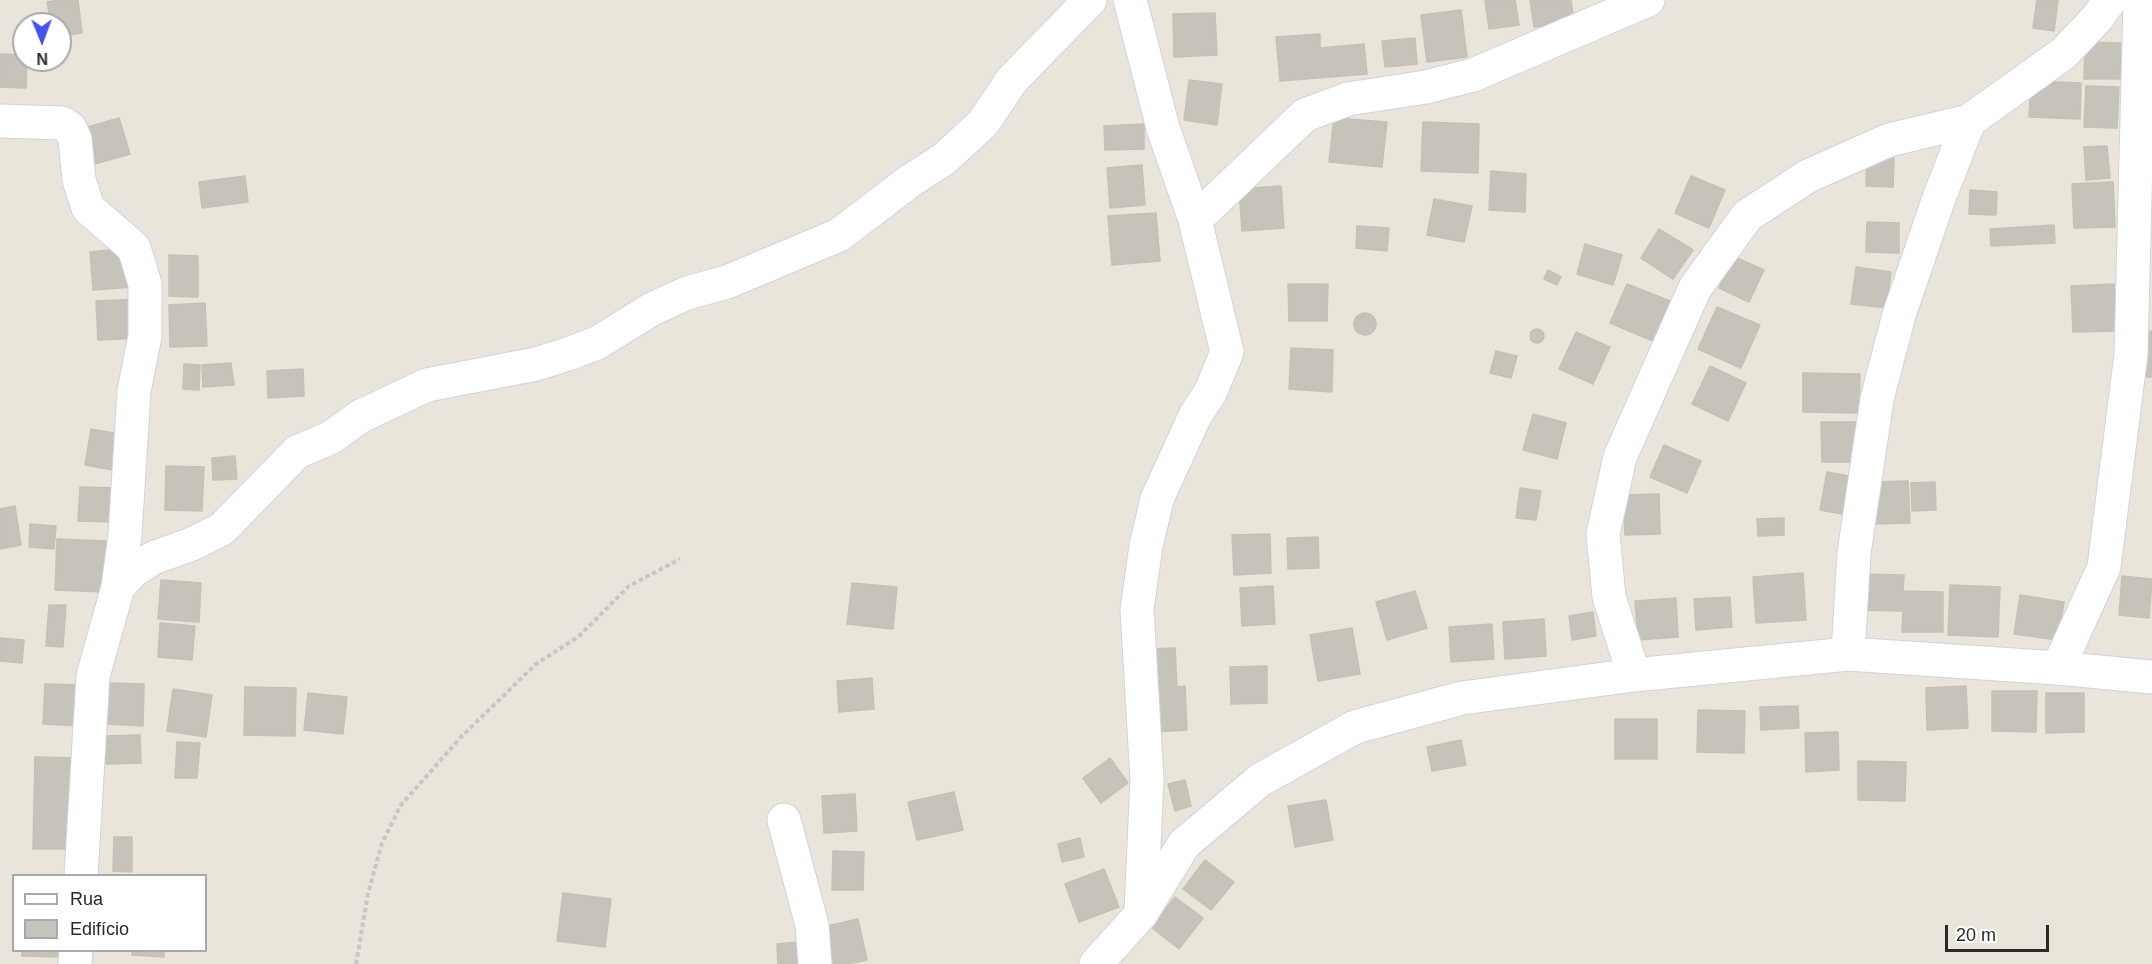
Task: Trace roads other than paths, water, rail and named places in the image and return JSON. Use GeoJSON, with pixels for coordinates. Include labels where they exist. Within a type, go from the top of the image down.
{"type":"FeatureCollection","features":[{"type":"Feature","properties":{"kind":"street"},"geometry":{"type":"LineString","coordinates":[[118,587],[134,571],[153,558],[192,544],[222,529],[297,452],[330,438],[361,416],[427,385],[536,364],[568,354],[597,343],[652,309],[687,293],[727,282],[839,235],[910,181],[944,159],[983,123],[1012,80],[1090,0]]}},
{"type":"Feature","properties":{"kind":"street"},"geometry":{"type":"LineString","coordinates":[[1131,0],[1163,128],[1195,220],[1227,352],[1211,391],[1195,416],[1157,499],[1146,546],[1137,609],[1147,779],[1141,914]]}},
{"type":"Feature","properties":{"kind":"street"},"geometry":{"type":"LineString","coordinates":[[1195,220],[1305,115],[1348,99],[1426,87],[1473,75],[1648,0]]}},
{"type":"Feature","properties":{"kind":"street"},"geometry":{"type":"LineString","coordinates":[[1634,675],[1609,597],[1603,534],[1620,457],[1695,288],[1747,216],[1808,176],[1889,140],[1969,121],[2064,53],[2098,17],[2110,0]]}},
{"type":"Feature","properties":{"kind":"street"},"geometry":{"type":"LineString","coordinates":[[2058,668],[2104,567],[2131,354],[2140,0]]}},
{"type":"Feature","properties":{"kind":"street"},"geometry":{"type":"LineString","coordinates":[[0,121],[62,123],[70,128],[75,139],[79,180],[88,208],[134,248],[145,284],[145,336],[134,391],[125,535],[118,587],[93,676],[81,874]]}},
{"type":"Feature","properties":{"kind":"street"},"geometry":{"type":"LineString","coordinates":[[1848,654],[1854,553],[1877,399],[1899,315],[1969,121]]}},
{"type":"Feature","properties":{"kind":"street"},"geometry":{"type":"LineString","coordinates":[[1096,964],[1141,914],[1184,844],[1260,780],[1355,728],[1462,698],[1634,675],[1848,654],[2058,668],[2152,677]]}},
{"type":"Feature","properties":{"kind":"street"},"geometry":{"type":"LineString","coordinates":[[784,820],[813,925],[815,964]]}}]}
